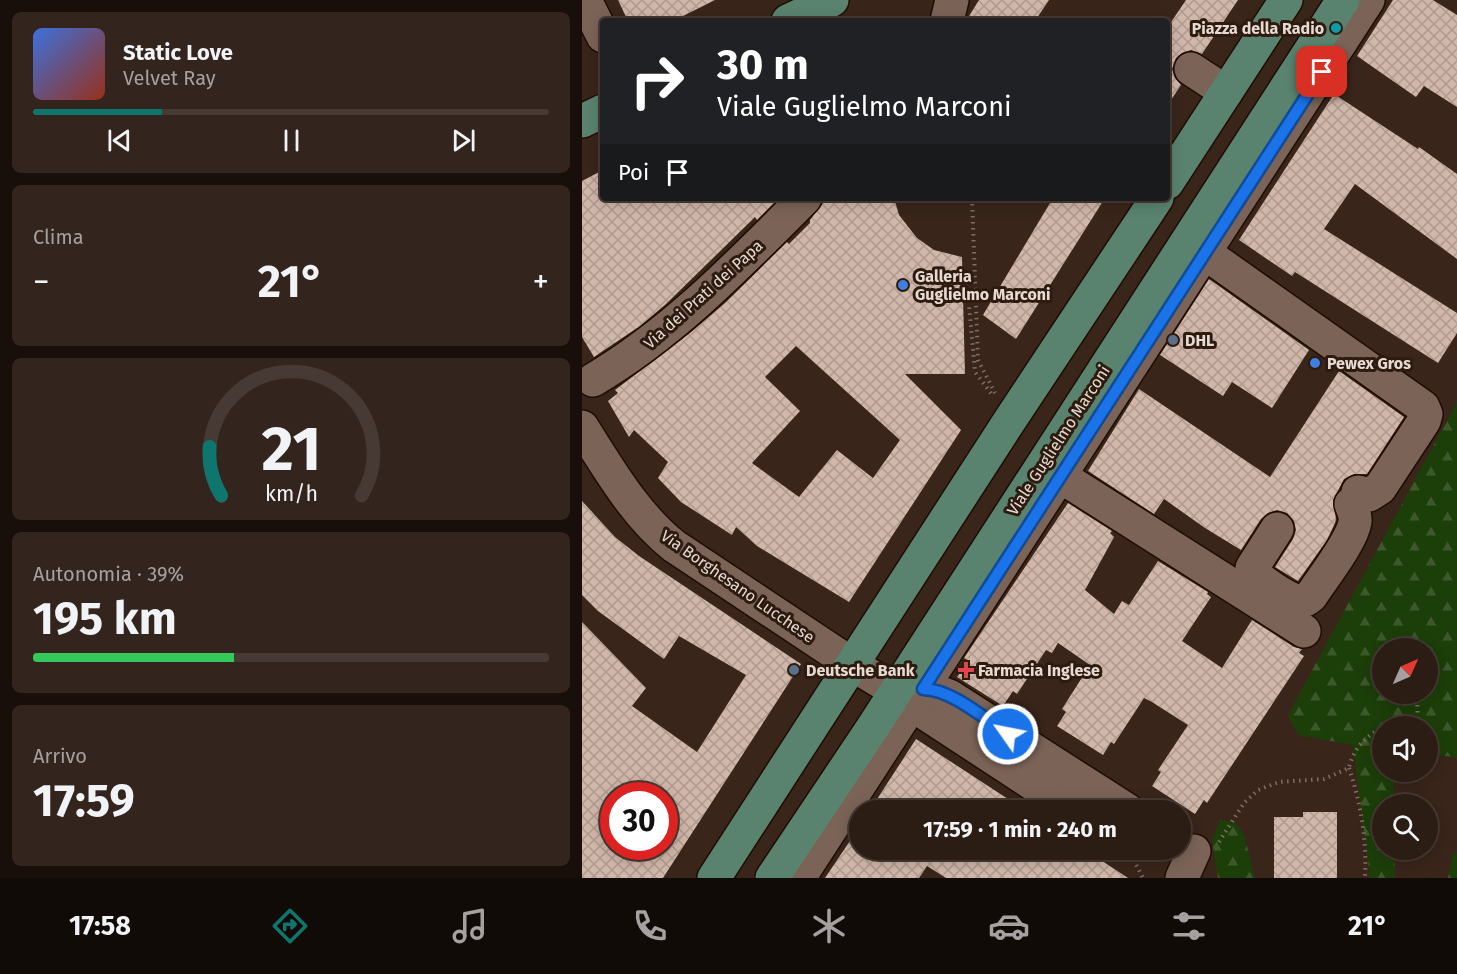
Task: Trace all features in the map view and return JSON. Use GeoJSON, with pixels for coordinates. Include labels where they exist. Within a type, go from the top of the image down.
{"type":"FeatureCollection","features":[{"type":"Feature","properties":{"kind":"main road"},"geometry":{"type":"LineString","coordinates":[[794,18],[832,0]]}},
{"type":"Feature","properties":{"kind":"main road"},"geometry":{"type":"LineString","coordinates":[[1170,178],[1286,0]]}},
{"type":"Feature","properties":{"kind":"main road","name":"Viale Guglielmo Marconi"},"geometry":{"type":"LineString","coordinates":[[772,878],[910,695],[1343,0]]}},
{"type":"Feature","properties":{"kind":"main road"},"geometry":{"type":"LineString","coordinates":[[582,121],[600,112]]}},
{"type":"Feature","properties":{"kind":"main road"},"geometry":{"type":"LineString","coordinates":[[714,878],[1010,420],[1155,201]]}},
{"type":"Feature","properties":{"kind":"street"},"geometry":{"type":"LineString","coordinates":[[585,0],[600,30]]}},
{"type":"Feature","properties":{"kind":"street"},"geometry":{"type":"LineString","coordinates":[[948,18],[952,0]]}},
{"type":"Feature","properties":{"kind":"street","name":"Viale Guglielmo Marconi"},"geometry":{"type":"LineString","coordinates":[[799,878],[910,695],[1060,476],[1368,0]]}},
{"type":"Feature","properties":{"kind":"street"},"geometry":{"type":"LineString","coordinates":[[1191,69],[1226,92]]}},
{"type":"Feature","properties":{"kind":"street","name":"Via dei Prati dei Papa"},"geometry":{"type":"LineString","coordinates":[[602,375],[643,348],[678,320],[802,201]]}},
{"type":"Feature","properties":{"kind":"street"},"geometry":{"type":"LineString","coordinates":[[1205,253],[1423,407],[1426,414],[1425,421],[1380,488],[1369,495],[1354,498],[1355,522],[1350,536],[1311,596],[1305,601],[1292,599],[1253,573],[1252,568],[1277,529]]}},
{"type":"Feature","properties":{"kind":"street","name":"Via Borghesano Lucchese"},"geometry":{"type":"LineString","coordinates":[[582,427],[620,486],[652,526],[666,539],[852,665],[910,695]]}},
{"type":"Feature","properties":{"kind":"street"},"geometry":{"type":"LineString","coordinates":[[1060,476],[1304,631]]}},
{"type":"Feature","properties":{"kind":"street"},"geometry":{"type":"LineString","coordinates":[[910,695],[930,689],[949,696],[1111,800]]}},
{"type":"Feature","properties":{"kind":"street"},"geometry":{"type":"LineString","coordinates":[[910,695],[1059,800]]}},
{"type":"Feature","properties":{"kind":"path"},"geometry":{"type":"LineString","coordinates":[[963,272],[968,293],[975,372],[996,398],[978,360],[972,201]]}},
{"type":"Feature","properties":{"kind":"path"},"geometry":{"type":"LineString","coordinates":[[1365,878],[1366,850],[1359,799],[1349,768],[1351,758],[1365,738],[1372,734]]}},
{"type":"Feature","properties":{"kind":"path"},"geometry":{"type":"LineString","coordinates":[[1197,859],[1258,790],[1279,782],[1324,779],[1349,768]]}},
{"type":"Feature","properties":{"kind":"path"},"geometry":{"type":"LineString","coordinates":[[1134,860],[1143,878]]}},
{"type":"Feature","properties":{"kind":"green space"},"geometry":{"type":"Polygon","coordinates":[[[1457,402],[1457,757],[1438,756],[1438,716],[1372,716],[1372,782],[1393,782],[1394,794],[1372,794],[1372,860],[1394,860],[1395,878],[1370,878],[1353,745],[1298,735],[1288,715],[1457,402]]]}},
{"type":"Feature","properties":{"kind":"green space"},"geometry":{"type":"Polygon","coordinates":[[[1220,820],[1235,822],[1244,834],[1255,878],[1218,878],[1212,841],[1220,820]]]}},
{"type":"Feature","properties":{"kind":"green space"},"geometry":{"type":"Polygon","coordinates":[[[1454,851],[1457,855],[1457,878],[1448,878],[1454,851]]]}},
{"type":"Feature","properties":{"kind":"building"},"geometry":{"type":"Polygon","coordinates":[[[618,0],[715,0],[679,18],[627,18],[618,0]]]}},
{"type":"Feature","properties":{"kind":"building"},"geometry":{"type":"Polygon","coordinates":[[[979,0],[1049,0],[1037,18],[968,18],[979,0]]]}},
{"type":"Feature","properties":{"kind":"building"},"geometry":{"type":"Polygon","coordinates":[[[1186,0],[1238,0],[1202,54],[1191,50],[1176,58],[1172,69],[1181,85],[1170,102],[1170,24],[1186,0]]]}},
{"type":"Feature","properties":{"kind":"building"},"geometry":{"type":"Polygon","coordinates":[[[1393,0],[1433,0],[1457,15],[1457,107],[1424,86],[1416,97],[1357,56],[1393,0]]]}},
{"type":"Feature","properties":{"kind":"building"},"geometry":{"type":"Polygon","coordinates":[[[1334,94],[1418,149],[1419,147],[1457,174],[1457,259],[1355,184],[1324,229],[1457,313],[1457,333],[1438,363],[1295,272],[1292,276],[1239,240],[1334,94]]]}},
{"type":"Feature","properties":{"kind":"building"},"geometry":{"type":"Polygon","coordinates":[[[600,172],[600,201],[776,201],[757,220],[755,217],[666,304],[640,326],[594,357],[582,337],[582,181],[600,172]]]}},
{"type":"Feature","properties":{"kind":"building"},"geometry":{"type":"Polygon","coordinates":[[[823,201],[895,201],[899,215],[917,238],[934,250],[962,257],[965,374],[905,374],[961,430],[849,602],[757,546],[736,527],[732,535],[681,502],[658,478],[668,462],[634,430],[629,437],[608,401],[618,393],[615,390],[690,333],[725,303],[787,242],[789,244],[810,223],[823,201]],[[796,346],[765,377],[800,411],[752,463],[799,497],[837,450],[873,478],[900,440],[796,346]]]}},
{"type":"Feature","properties":{"kind":"building"},"geometry":{"type":"Polygon","coordinates":[[[1051,201],[1103,201],[1016,339],[983,315],[1051,201]]]}},
{"type":"Feature","properties":{"kind":"building"},"geometry":{"type":"Polygon","coordinates":[[[1209,279],[1309,350],[1272,408],[1232,382],[1223,396],[1160,355],[1209,279]]]}},
{"type":"Feature","properties":{"kind":"building"},"geometry":{"type":"Polygon","coordinates":[[[1339,371],[1404,417],[1367,474],[1354,474],[1344,479],[1333,500],[1335,523],[1327,540],[1298,581],[1275,567],[1293,539],[1296,530],[1294,521],[1287,513],[1277,510],[1268,513],[1261,519],[1241,550],[1164,499],[1154,514],[1088,471],[1139,389],[1270,477],[1339,371]]]}},
{"type":"Feature","properties":{"kind":"building"},"geometry":{"type":"Polygon","coordinates":[[[582,501],[615,537],[639,556],[801,664],[678,855],[678,782],[600,782],[600,860],[675,860],[663,878],[582,878],[582,622],[646,688],[632,706],[697,752],[746,675],[679,636],[664,659],[598,611],[582,595],[582,501]]]}},
{"type":"Feature","properties":{"kind":"building"},"geometry":{"type":"Polygon","coordinates":[[[1068,503],[1112,531],[1110,533],[1114,537],[1085,590],[1114,614],[1122,601],[1129,605],[1158,561],[1208,592],[1207,594],[1211,597],[1182,641],[1222,668],[1252,620],[1294,647],[1302,649],[1299,653],[1304,656],[1207,803],[1204,800],[1195,814],[1191,811],[1191,800],[1174,800],[1152,786],[1161,772],[1158,770],[1188,725],[1144,698],[1114,744],[1111,742],[1103,755],[1057,726],[1066,712],[1062,709],[1090,665],[1058,643],[1052,653],[1046,650],[1017,694],[1013,691],[1003,706],[957,677],[969,661],[964,658],[1068,503]]]}},
{"type":"Feature","properties":{"kind":"building"},"geometry":{"type":"Polygon","coordinates":[[[916,739],[1010,800],[876,800],[916,739]]]}},
{"type":"Feature","properties":{"kind":"building"},"geometry":{"type":"Polygon","coordinates":[[[1303,812],[1337,812],[1337,878],[1274,878],[1274,817],[1303,817],[1303,812]]]}},
{"type":"Feature","properties":{"kind":"building"},"geometry":{"type":"Polygon","coordinates":[[[849,842],[849,860],[1101,860],[1128,878],[946,878],[927,866],[919,878],[825,878],[849,842]]]}},
{"type":"Feature","properties":{"kind":"place","name":"Piazza della Radio"},"geometry":{"type":"Point","coordinates":[1336,28]}},
{"type":"Feature","properties":{"kind":"place","name":"Galleria Guglielmo Marconi"},"geometry":{"type":"Point","coordinates":[903,285]}},
{"type":"Feature","properties":{"kind":"place","name":"DHL"},"geometry":{"type":"Point","coordinates":[1173,340]}},
{"type":"Feature","properties":{"kind":"place","name":"Pewex Gros"},"geometry":{"type":"Point","coordinates":[1315,363]}},
{"type":"Feature","properties":{"kind":"place","name":"Deutsche Bank"},"geometry":{"type":"Point","coordinates":[794,670]}},
{"type":"Feature","properties":{"kind":"place","name":"Farmacia Inglese"},"geometry":{"type":"Point","coordinates":[966,670]}},
{"type":"Feature","properties":{"kind":"route"},"geometry":{"type":"LineString","coordinates":[[1008,734],[949,696],[938,691],[923,689],[1322,72]]}}]}
